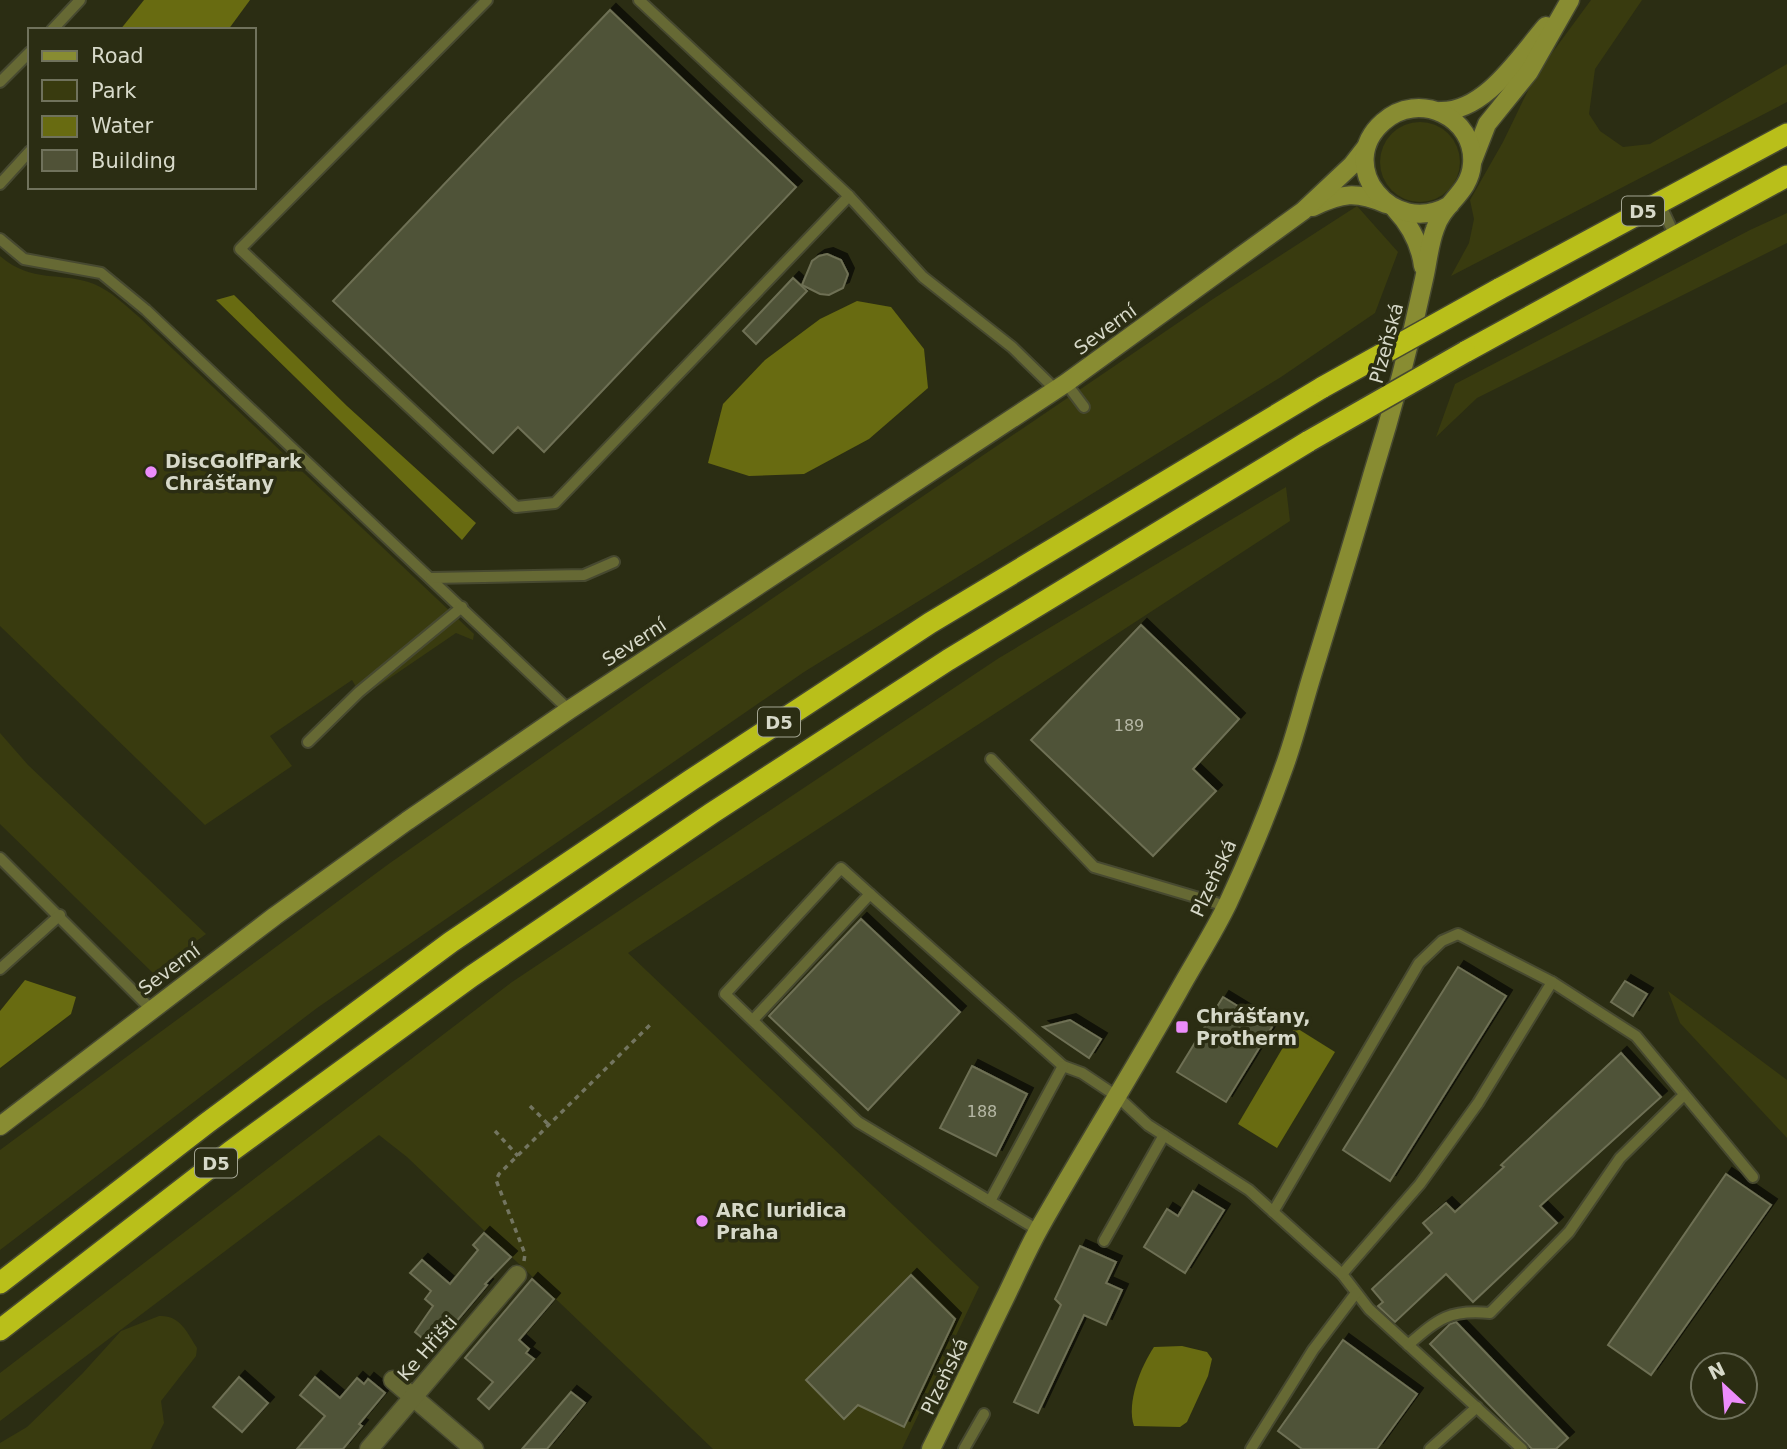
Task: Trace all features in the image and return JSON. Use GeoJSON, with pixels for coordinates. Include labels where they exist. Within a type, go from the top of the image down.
{"type":"FeatureCollection","features":[{"type":"Feature","properties":{"kind":"highway","name":"D5"},"geometry":{"type":"LineString","coordinates":[[0,1283],[207,1123],[451,942],[930,623],[1323,387],[1787,134]]}},
{"type":"Feature","properties":{"kind":"highway","name":"D5"},"geometry":{"type":"LineString","coordinates":[[0,1330],[230,1152],[472,976],[712,813],[948,660],[1309,441],[1465,352],[1787,176]]}},
{"type":"Feature","properties":{"kind":"highway"},"geometry":{"type":"LineString","coordinates":[[1720,212],[1787,187]]}},
{"type":"Feature","properties":{"kind":"main road","name":"Plzeňská"},"geometry":{"type":"LineString","coordinates":[[931,1449],[1038,1230],[1118,1097],[1226,906],[1284,768],[1377,460],[1424,280],[1434,229],[1442,214],[1469,181],[1473,160],[1487,124],[1529,72],[1570,0],[1486,93],[1458,110],[1440,111],[1424,107],[1400,111],[1380,124],[1368,145],[1365,160],[1368,177],[1378,195],[1404,218],[1415,238],[1423,261],[1424,280]]}},
{"type":"Feature","properties":{"kind":"main road"},"geometry":{"type":"LineString","coordinates":[[1440,111],[1464,131],[1473,160]]}},
{"type":"Feature","properties":{"kind":"main road","name":"Severní"},"geometry":{"type":"LineString","coordinates":[[0,1126],[151,1009],[407,821],[569,710],[1061,386],[1303,211],[1352,165],[1368,145]]}},
{"type":"Feature","properties":{"kind":"main road","name":"Severní"},"geometry":{"type":"LineString","coordinates":[[1303,211],[1331,198],[1349,194],[1366,196],[1392,207]]}},
{"type":"Feature","properties":{"kind":"main road"},"geometry":{"type":"LineString","coordinates":[[1392,207],[1408,213],[1422,214],[1437,212],[1450,205]]}},
{"type":"Feature","properties":{"kind":"street","name":"Ke Hřišti"},"geometry":{"type":"LineString","coordinates":[[369,1449],[517,1275]]}},
{"type":"Feature","properties":{"kind":"street"},"geometry":{"type":"LineString","coordinates":[[393,1380],[474,1449]]}},
{"type":"Feature","properties":{"kind":"lane"},"geometry":{"type":"LineString","coordinates":[[61,25],[80,0]]}},
{"type":"Feature","properties":{"kind":"lane"},"geometry":{"type":"LineString","coordinates":[[487,0],[240,249],[516,507],[555,503],[849,196]]}},
{"type":"Feature","properties":{"kind":"lane"},"geometry":{"type":"LineString","coordinates":[[639,0],[849,196],[923,277],[1012,346],[1084,407]]}},
{"type":"Feature","properties":{"kind":"lane"},"geometry":{"type":"LineString","coordinates":[[0,82],[28,54]]}},
{"type":"Feature","properties":{"kind":"lane"},"geometry":{"type":"LineString","coordinates":[[0,184],[28,153]]}},
{"type":"Feature","properties":{"kind":"lane","name":"D5"},"geometry":{"type":"LineString","coordinates":[[1659,202],[1675,236]]}},
{"type":"Feature","properties":{"kind":"lane"},"geometry":{"type":"LineString","coordinates":[[0,239],[24,259],[100,274],[146,310],[569,710]]}},
{"type":"Feature","properties":{"kind":"lane"},"geometry":{"type":"LineString","coordinates":[[431,578],[584,575],[614,562]]}},
{"type":"Feature","properties":{"kind":"lane"},"geometry":{"type":"LineString","coordinates":[[308,742],[359,692],[462,607]]}},
{"type":"Feature","properties":{"kind":"lane"},"geometry":{"type":"LineString","coordinates":[[991,759],[1094,867],[1226,906]]}},
{"type":"Feature","properties":{"kind":"lane"},"geometry":{"type":"LineString","coordinates":[[0,858],[60,915],[151,1009]]}},
{"type":"Feature","properties":{"kind":"lane"},"geometry":{"type":"LineString","coordinates":[[1038,1230],[858,1122],[725,994],[841,868],[1063,1066],[1082,1073],[1118,1097],[1148,1125],[1249,1189],[1342,1274],[1369,1310],[1522,1449]]}},
{"type":"Feature","properties":{"kind":"lane"},"geometry":{"type":"LineString","coordinates":[[753,1020],[870,894]]}},
{"type":"Feature","properties":{"kind":"lane"},"geometry":{"type":"LineString","coordinates":[[0,969],[60,915]]}},
{"type":"Feature","properties":{"kind":"lane"},"geometry":{"type":"LineString","coordinates":[[1273,1212],[1419,962],[1442,941],[1458,934],[1552,982],[1636,1036],[1753,1177]]}},
{"type":"Feature","properties":{"kind":"lane"},"geometry":{"type":"LineString","coordinates":[[1342,1274],[1420,1184],[1478,1103],[1552,982]]}},
{"type":"Feature","properties":{"kind":"lane"},"geometry":{"type":"LineString","coordinates":[[990,1201],[1063,1066]]}},
{"type":"Feature","properties":{"kind":"lane"},"geometry":{"type":"LineString","coordinates":[[1409,1345],[1436,1321],[1465,1310],[1490,1313],[1569,1232],[1620,1158],[1684,1095]]}},
{"type":"Feature","properties":{"kind":"lane"},"geometry":{"type":"LineString","coordinates":[[1104,1241],[1164,1135]]}},
{"type":"Feature","properties":{"kind":"lane"},"geometry":{"type":"LineString","coordinates":[[1251,1449],[1313,1350],[1356,1293]]}},
{"type":"Feature","properties":{"kind":"lane"},"geometry":{"type":"LineString","coordinates":[[1430,1449],[1477,1407]]}},
{"type":"Feature","properties":{"kind":"lane"},"geometry":{"type":"LineString","coordinates":[[964,1449],[984,1414]]}},
{"type":"Feature","properties":{"kind":"path"},"geometry":{"type":"LineString","coordinates":[[517,1275],[523,1268],[526,1254],[496,1180],[651,1024]]}},
{"type":"Feature","properties":{"kind":"path"},"geometry":{"type":"LineString","coordinates":[[530,1106],[549,1125]]}},
{"type":"Feature","properties":{"kind":"path"},"geometry":{"type":"LineString","coordinates":[[495,1131],[518,1156]]}},
{"type":"Feature","properties":{"kind":"green space"},"geometry":{"type":"Polygon","coordinates":[[[1591,0],[1642,0],[1595,69],[1589,114],[1600,131],[1623,147],[1650,144],[1787,64],[1787,102],[1451,276],[1469,243],[1474,219],[1470,200],[1503,142],[1535,76],[1591,0]]]}},
{"type":"Feature","properties":{"kind":"green space"},"geometry":{"type":"Polygon","coordinates":[[[1420,122],[1435,125],[1448,134],[1457,147],[1460,162],[1457,177],[1448,190],[1435,199],[1420,202],[1405,199],[1392,190],[1383,177],[1380,162],[1383,147],[1392,134],[1405,125],[1420,122]]]}},
{"type":"Feature","properties":{"kind":"green space"},"geometry":{"type":"Polygon","coordinates":[[[1357,206],[1398,252],[1375,313],[1281,377],[804,672],[317,1008],[0,1250],[0,1150],[390,863],[651,681],[1213,299],[1357,206]]]}},
{"type":"Feature","properties":{"kind":"green space"},"geometry":{"type":"Polygon","coordinates":[[[1787,213],[1787,243],[1477,398],[1436,437],[1455,384],[1787,213]]]}},
{"type":"Feature","properties":{"kind":"green space","name":"DiscGolfPark Chrášťany"},"geometry":{"type":"Polygon","coordinates":[[[0,256],[12,265],[35,274],[94,284],[118,299],[474,634],[473,640],[456,633],[362,697],[352,680],[270,736],[292,766],[205,825],[0,626],[0,256]]]}},
{"type":"Feature","properties":{"kind":"green space"},"geometry":{"type":"Polygon","coordinates":[[[1286,487],[1290,521],[628,953],[979,1287],[902,1449],[713,1449],[407,1157],[379,1135],[0,1421],[0,1373],[512,982],[999,658],[1286,487]]]}},
{"type":"Feature","properties":{"kind":"green space"},"geometry":{"type":"Polygon","coordinates":[[[0,733],[28,765],[206,934],[153,973],[0,824],[0,733]]]}},
{"type":"Feature","properties":{"kind":"green space"},"geometry":{"type":"Polygon","coordinates":[[[1668,991],[1787,1080],[1787,1138],[1680,1023],[1668,991]]]}},
{"type":"Feature","properties":{"kind":"green space"},"geometry":{"type":"Polygon","coordinates":[[[159,1316],[178,1321],[197,1348],[196,1356],[161,1401],[164,1423],[151,1449],[0,1449],[0,1443],[27,1427],[82,1374],[121,1331],[159,1316]]]}},
{"type":"Feature","properties":{"kind":"water"},"geometry":{"type":"Polygon","coordinates":[[[144,0],[250,0],[229,28],[122,28],[144,0]]]}},
{"type":"Feature","properties":{"kind":"water"},"geometry":{"type":"Polygon","coordinates":[[[234,295],[347,406],[476,523],[462,540],[216,300],[234,295]]]}},
{"type":"Feature","properties":{"kind":"water"},"geometry":{"type":"Polygon","coordinates":[[[857,301],[891,307],[924,349],[928,388],[869,439],[804,474],[749,476],[708,463],[723,404],[765,360],[820,319],[857,301]]]}},
{"type":"Feature","properties":{"kind":"water"},"geometry":{"type":"Polygon","coordinates":[[[25,980],[76,997],[71,1014],[0,1068],[0,1011],[25,980]]]}},
{"type":"Feature","properties":{"kind":"water"},"geometry":{"type":"Polygon","coordinates":[[[1295,1027],[1335,1052],[1277,1148],[1238,1124],[1295,1027]]]}},
{"type":"Feature","properties":{"kind":"water"},"geometry":{"type":"Polygon","coordinates":[[[1182,1346],[1207,1352],[1212,1359],[1208,1376],[1187,1422],[1180,1427],[1134,1426],[1133,1396],[1149,1355],[1154,1347],[1182,1346]]]}},
{"type":"Feature","properties":{"kind":"building"},"geometry":{"type":"Polygon","coordinates":[[[610,10],[796,187],[544,452],[518,427],[493,453],[333,301],[610,10]]]}},
{"type":"Feature","properties":{"kind":"building"},"geometry":{"type":"Polygon","coordinates":[[[827,254],[841,260],[848,274],[843,288],[829,295],[820,294],[802,285],[812,261],[827,254]]]}},
{"type":"Feature","properties":{"kind":"building"},"geometry":{"type":"Polygon","coordinates":[[[793,278],[807,291],[756,344],[743,331],[793,278]]]}},
{"type":"Feature","properties":{"kind":"building"},"geometry":{"type":"Polygon","coordinates":[[[1141,625],[1239,719],[1193,769],[1216,791],[1153,856],[1031,740],[1141,625]]]}},
{"type":"Feature","properties":{"kind":"building"},"geometry":{"type":"Polygon","coordinates":[[[861,919],[960,1012],[868,1110],[769,1016],[861,919]]]}},
{"type":"Feature","properties":{"kind":"building"},"geometry":{"type":"Polygon","coordinates":[[[1458,967],[1506,996],[1390,1181],[1343,1150],[1458,967]]]}},
{"type":"Feature","properties":{"kind":"building"},"geometry":{"type":"Polygon","coordinates":[[[1625,981],[1647,994],[1633,1016],[1611,1002],[1625,981]]]}},
{"type":"Feature","properties":{"kind":"building"},"geometry":{"type":"Polygon","coordinates":[[[1223,997],[1272,1027],[1226,1102],[1177,1072],[1223,997]]]}},
{"type":"Feature","properties":{"kind":"building"},"geometry":{"type":"Polygon","coordinates":[[[1070,1020],[1101,1039],[1089,1058],[1043,1027],[1070,1020]]]}},
{"type":"Feature","properties":{"kind":"building"},"geometry":{"type":"Polygon","coordinates":[[[1621,1053],[1661,1097],[1540,1206],[1557,1223],[1473,1302],[1446,1274],[1395,1322],[1378,1306],[1383,1302],[1372,1289],[1432,1233],[1423,1223],[1446,1203],[1455,1212],[1504,1167],[1501,1165],[1621,1053]]]}},
{"type":"Feature","properties":{"kind":"building"},"geometry":{"type":"Polygon","coordinates":[[[972,1066],[1027,1094],[996,1156],[940,1128],[972,1066]]]}},
{"type":"Feature","properties":{"kind":"building"},"geometry":{"type":"Polygon","coordinates":[[[1726,1174],[1771,1205],[1651,1375],[1608,1345],[1726,1174]]]}},
{"type":"Feature","properties":{"kind":"building"},"geometry":{"type":"Polygon","coordinates":[[[1193,1191],[1224,1210],[1185,1273],[1144,1247],[1167,1209],[1178,1216],[1193,1191]]]}},
{"type":"Feature","properties":{"kind":"building"},"geometry":{"type":"Polygon","coordinates":[[[484,1233],[511,1257],[485,1284],[487,1285],[434,1348],[415,1332],[433,1306],[425,1299],[431,1291],[410,1273],[422,1260],[450,1284],[478,1250],[473,1245],[484,1233]]]}},
{"type":"Feature","properties":{"kind":"building"},"geometry":{"type":"Polygon","coordinates":[[[1080,1246],[1116,1262],[1106,1283],[1122,1290],[1106,1325],[1084,1315],[1038,1413],[1014,1402],[1061,1305],[1055,1299],[1080,1246]]]}},
{"type":"Feature","properties":{"kind":"building"},"geometry":{"type":"Polygon","coordinates":[[[911,1275],[955,1319],[904,1427],[858,1405],[844,1419],[806,1380],[911,1275]]]}},
{"type":"Feature","properties":{"kind":"building"},"geometry":{"type":"Polygon","coordinates":[[[532,1279],[554,1299],[519,1340],[529,1349],[526,1353],[534,1359],[489,1409],[478,1399],[493,1382],[465,1358],[532,1279]]]}},
{"type":"Feature","properties":{"kind":"building"},"geometry":{"type":"Polygon","coordinates":[[[1456,1322],[1568,1438],[1556,1449],[1532,1449],[1430,1344],[1450,1324],[1456,1322]]]}},
{"type":"Feature","properties":{"kind":"building"},"geometry":{"type":"Polygon","coordinates":[[[1343,1340],[1417,1394],[1377,1449],[1302,1449],[1278,1431],[1343,1340]]]}},
{"type":"Feature","properties":{"kind":"building"},"geometry":{"type":"Polygon","coordinates":[[[239,1377],[268,1403],[242,1432],[213,1407],[239,1377]]]}},
{"type":"Feature","properties":{"kind":"building"},"geometry":{"type":"Polygon","coordinates":[[[315,1377],[340,1398],[357,1378],[364,1384],[368,1379],[385,1393],[359,1424],[362,1426],[343,1449],[297,1449],[325,1416],[300,1395],[315,1377]]]}},
{"type":"Feature","properties":{"kind":"building"},"geometry":{"type":"Polygon","coordinates":[[[571,1392],[585,1403],[547,1449],[522,1449],[571,1392]]]}},
{"type":"Feature","properties":{"kind":"place","name":"DiscGolfPark Chrášťany"},"geometry":{"type":"Point","coordinates":[151,472]}},
{"type":"Feature","properties":{"kind":"place","name":"Chrášťany, Protherm"},"geometry":{"type":"Point","coordinates":[1182,1027]}},
{"type":"Feature","properties":{"kind":"place","name":"ARC Iuridica Praha"},"geometry":{"type":"Point","coordinates":[702,1221]}}]}
